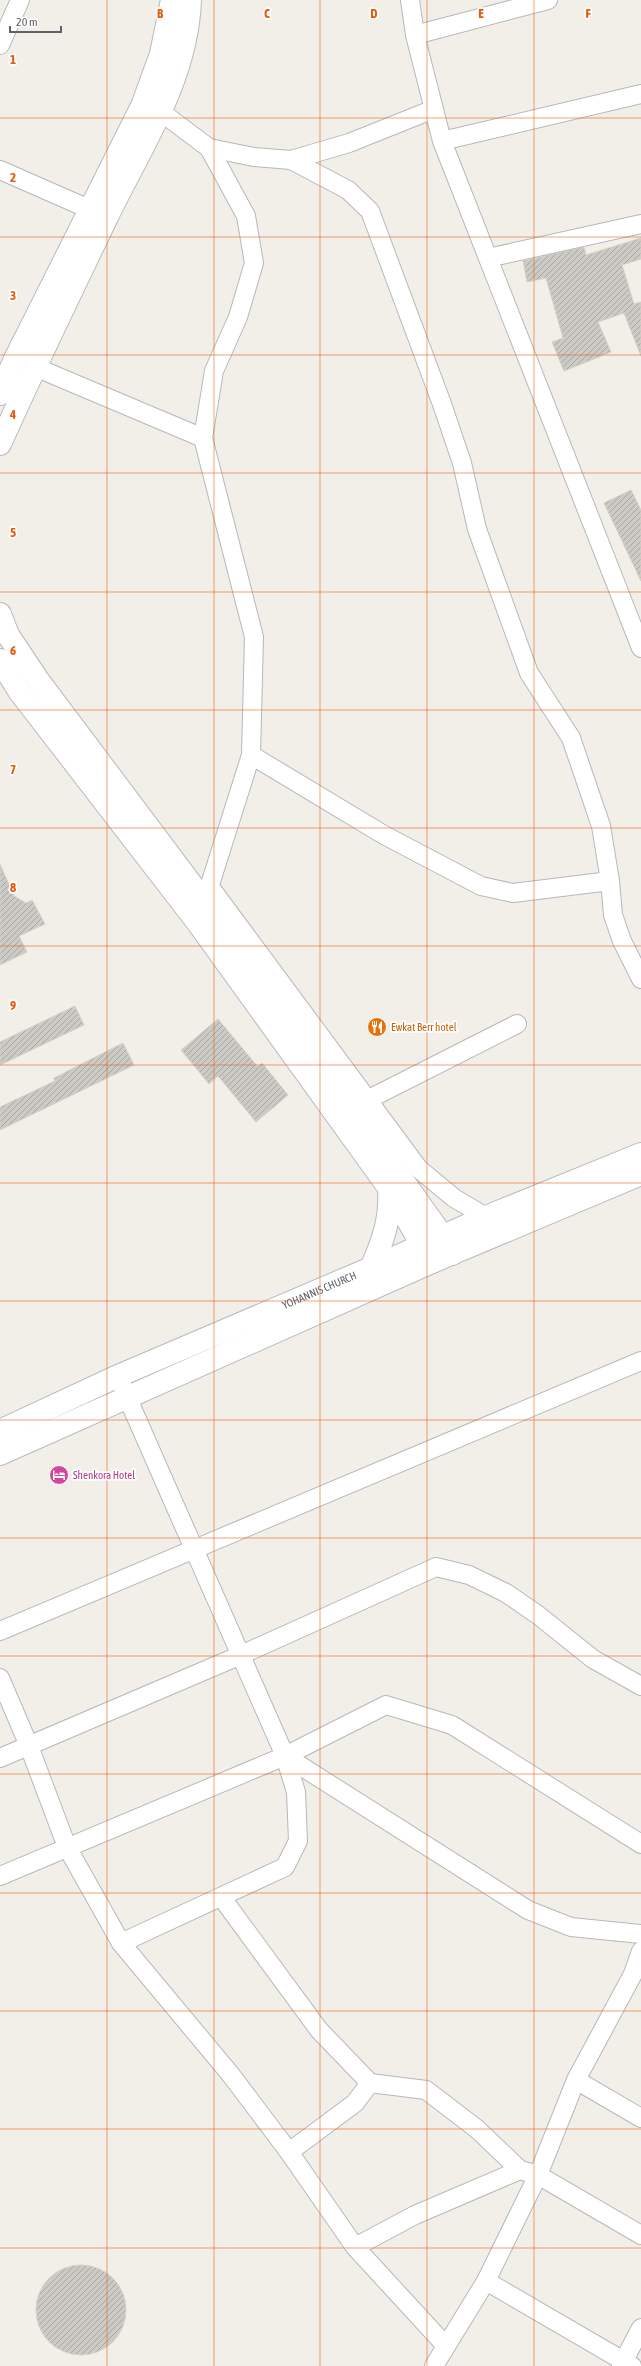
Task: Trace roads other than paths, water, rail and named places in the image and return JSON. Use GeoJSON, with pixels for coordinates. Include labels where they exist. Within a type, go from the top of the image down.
{"type":"FeatureCollection","features":[{"type":"Feature","properties":{"kind":"street"},"geometry":{"type":"LineString","coordinates":[[0,45],[5,17],[20,0]]}},
{"type":"Feature","properties":{"kind":"street"},"geometry":{"type":"LineString","coordinates":[[0,444],[107,217],[152,109],[172,0]]}},
{"type":"Feature","properties":{"kind":"street"},"geometry":{"type":"LineString","coordinates":[[0,394],[14,361],[89,209],[180,63],[190,15],[190,0]]}},
{"type":"Feature","properties":{"kind":"street"},"geometry":{"type":"LineString","coordinates":[[410,0],[415,35],[442,141],[641,648]]}},
{"type":"Feature","properties":{"kind":"street"},"geometry":{"type":"LineString","coordinates":[[415,35],[548,0]]}},
{"type":"Feature","properties":{"kind":"street"},"geometry":{"type":"LineString","coordinates":[[442,141],[641,94]]}},
{"type":"Feature","properties":{"kind":"street"},"geometry":{"type":"LineString","coordinates":[[152,109],[209,148],[254,157],[290,160],[349,143],[434,109]]}},
{"type":"Feature","properties":{"kind":"street"},"geometry":{"type":"LineString","coordinates":[[198,923],[251,755],[254,637],[204,438],[214,371],[238,318],[254,263],[246,216],[209,148]]}},
{"type":"Feature","properties":{"kind":"street"},"geometry":{"type":"LineString","coordinates":[[290,160],[348,190],[370,211],[442,404],[462,463],[477,529],[529,673],[571,738],[601,826],[610,881],[613,915],[622,941],[641,979]]}},
{"type":"Feature","properties":{"kind":"street"},"geometry":{"type":"LineString","coordinates":[[0,170],[89,209]]}},
{"type":"Feature","properties":{"kind":"street"},"geometry":{"type":"LineString","coordinates":[[488,258],[641,224]]}},
{"type":"Feature","properties":{"kind":"street"},"geometry":{"type":"LineString","coordinates":[[35,367],[204,438]]}},
{"type":"Feature","properties":{"kind":"street"},"geometry":{"type":"LineString","coordinates":[[0,614],[8,635],[38,680],[207,894],[419,1169],[454,1198],[486,1217]]}},
{"type":"Feature","properties":{"kind":"street"},"geometry":{"type":"LineString","coordinates":[[0,660],[19,691],[198,923],[389,1188],[427,1254]]}},
{"type":"Feature","properties":{"kind":"street"},"geometry":{"type":"LineString","coordinates":[[251,755],[384,834],[480,886],[513,892],[610,881]]}},
{"type":"Feature","properties":{"kind":"street"},"geometry":{"type":"LineString","coordinates":[[207,894],[447,1245]]}},
{"type":"Feature","properties":{"kind":"street"},"geometry":{"type":"LineString","coordinates":[[367,1100],[517,1024]]}},
{"type":"Feature","properties":{"kind":"street"},"geometry":{"type":"LineString","coordinates":[[447,1245],[486,1217],[641,1154]]}},
{"type":"Feature","properties":{"kind":"street"},"geometry":{"type":"LineString","coordinates":[[0,1454],[127,1396],[447,1245],[641,1174]]}},
{"type":"Feature","properties":{"kind":"street"},"geometry":{"type":"LineString","coordinates":[[372,1268],[384,1241],[389,1221],[389,1188]]}},
{"type":"Feature","properties":{"kind":"street","name":"YOHANNIS CHURCH"},"geometry":{"type":"LineString","coordinates":[[0,1431],[118,1376],[372,1268],[427,1254]]}},
{"type":"Feature","properties":{"kind":"street"},"geometry":{"type":"LineString","coordinates":[[0,1631],[194,1551],[641,1361]]}},
{"type":"Feature","properties":{"kind":"street"},"geometry":{"type":"LineString","coordinates":[[118,1376],[285,1756],[296,1792],[298,1841],[285,1867],[222,1898],[121,1944]]}},
{"type":"Feature","properties":{"kind":"street"},"geometry":{"type":"LineString","coordinates":[[0,1758],[241,1655],[436,1568],[469,1575],[506,1593],[538,1615],[593,1659],[641,1686]]}},
{"type":"Feature","properties":{"kind":"street"},"geometry":{"type":"LineString","coordinates":[[0,1678],[29,1746],[68,1847],[121,1944],[231,2075],[289,2152],[355,2247],[446,2346]]}},
{"type":"Feature","properties":{"kind":"street"},"geometry":{"type":"LineString","coordinates":[[0,1876],[285,1756],[386,1705],[452,1725],[641,1844]]}},
{"type":"Feature","properties":{"kind":"street"},"geometry":{"type":"LineString","coordinates":[[285,1756],[528,1910],[572,1927],[641,1934]]}},
{"type":"Feature","properties":{"kind":"street"},"geometry":{"type":"LineString","coordinates":[[222,1898],[318,2030],[370,2083],[426,2090],[477,2129],[520,2170],[538,2174],[641,2235]]}},
{"type":"Feature","properties":{"kind":"street"},"geometry":{"type":"LineString","coordinates":[[434,2366],[486,2280],[538,2174],[576,2080],[637,1976],[641,1951]]}},
{"type":"Feature","properties":{"kind":"street"},"geometry":{"type":"LineString","coordinates":[[576,2080],[641,2118]]}},
{"type":"Feature","properties":{"kind":"street"},"geometry":{"type":"LineString","coordinates":[[289,2152],[355,2104],[370,2083]]}},
{"type":"Feature","properties":{"kind":"street"},"geometry":{"type":"LineString","coordinates":[[355,2247],[415,2214],[520,2170]]}},
{"type":"Feature","properties":{"kind":"street"},"geometry":{"type":"LineString","coordinates":[[486,2280],[625,2364],[641,2328]]}},
{"type":"Feature","properties":{"kind":"place","name":"Ewkat Berr hotel"},"geometry":{"type":"Point","coordinates":[377,1027]}},
{"type":"Feature","properties":{"kind":"place","name":"Shenkora Hotel"},"geometry":{"type":"Point","coordinates":[59,1475]}}]}
